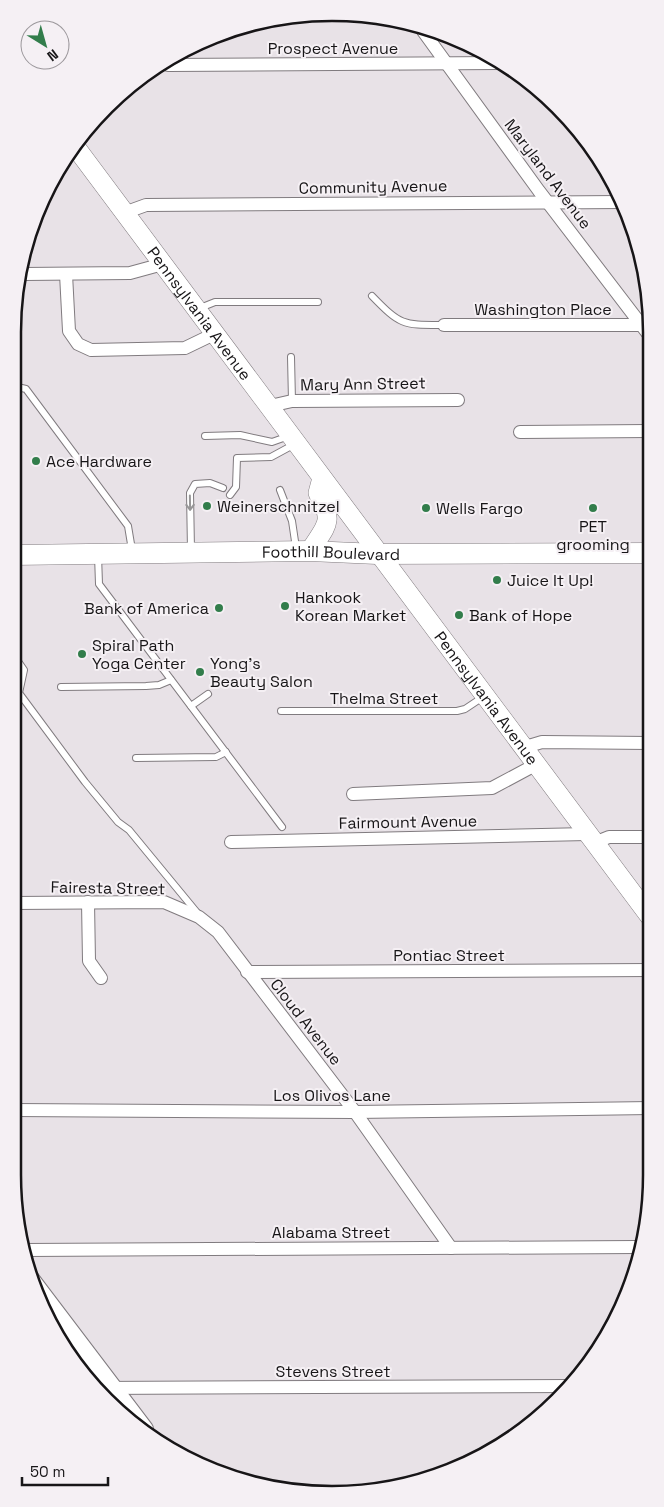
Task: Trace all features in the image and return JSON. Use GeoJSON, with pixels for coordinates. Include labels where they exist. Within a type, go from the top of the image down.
{"type":"FeatureCollection","features":[{"type":"Feature","properties":{"kind":"main road","name":"Pennsylvania Avenue"},"geometry":{"type":"LineString","coordinates":[[79,152],[214,334],[270,406],[377,554],[643,908]]}},
{"type":"Feature","properties":{"kind":"main road"},"geometry":{"type":"LineString","coordinates":[[303,552],[329,519],[327,509],[318,493],[322,478]]}},
{"type":"Feature","properties":{"kind":"main road","name":"Foothill Boulevard"},"geometry":{"type":"LineString","coordinates":[[21,555],[303,552],[377,554],[643,553]]}},
{"type":"Feature","properties":{"kind":"street","name":"Maryland Avenue"},"geometry":{"type":"LineString","coordinates":[[427,37],[547,202],[643,327]]}},
{"type":"Feature","properties":{"kind":"street","name":"Prospect Avenue"},"geometry":{"type":"LineString","coordinates":[[174,65],[487,63]]}},
{"type":"Feature","properties":{"kind":"street","name":"Community Avenue"},"geometry":{"type":"LineString","coordinates":[[124,213],[146,205],[614,202]]}},
{"type":"Feature","properties":{"kind":"street"},"geometry":{"type":"LineString","coordinates":[[27,274],[130,273],[163,264]]}},
{"type":"Feature","properties":{"kind":"street"},"geometry":{"type":"LineString","coordinates":[[66,274],[69,331],[78,344],[91,350],[184,348],[214,334]]}},
{"type":"Feature","properties":{"kind":"street","name":"Washington Place"},"geometry":{"type":"LineString","coordinates":[[444,325],[643,330]]}},
{"type":"Feature","properties":{"kind":"street","name":"Mary Ann Street"},"geometry":{"type":"LineString","coordinates":[[270,406],[292,401],[458,400]]}},
{"type":"Feature","properties":{"kind":"street"},"geometry":{"type":"LineString","coordinates":[[520,432],[643,431]]}},
{"type":"Feature","properties":{"kind":"street"},"geometry":{"type":"LineString","coordinates":[[522,748],[542,742],[643,743]]}},
{"type":"Feature","properties":{"kind":"street","name":"Fairmount Avenue"},"geometry":{"type":"LineString","coordinates":[[353,794],[492,788],[535,765]]}},
{"type":"Feature","properties":{"kind":"street"},"geometry":{"type":"LineString","coordinates":[[590,839],[643,837]]}},
{"type":"Feature","properties":{"kind":"street","name":"Fairmount Avenue"},"geometry":{"type":"LineString","coordinates":[[231,842],[590,839]]}},
{"type":"Feature","properties":{"kind":"street"},"geometry":{"type":"LineString","coordinates":[[88,902],[89,961],[101,978]]}},
{"type":"Feature","properties":{"kind":"street","name":"Fairesta Street"},"geometry":{"type":"LineString","coordinates":[[21,903],[164,902],[200,918]]}},
{"type":"Feature","properties":{"kind":"street","name":"Cloud Avenue"},"geometry":{"type":"LineString","coordinates":[[200,918],[218,932],[246,972],[355,1112],[451,1248]]}},
{"type":"Feature","properties":{"kind":"street","name":"Pontiac Street"},"geometry":{"type":"LineString","coordinates":[[246,972],[643,970]]}},
{"type":"Feature","properties":{"kind":"street","name":"Los Olivos Lane"},"geometry":{"type":"LineString","coordinates":[[21,1110],[355,1112],[643,1108]]}},
{"type":"Feature","properties":{"kind":"street","name":"Alabama Street"},"geometry":{"type":"LineString","coordinates":[[31,1250],[634,1247]]}},
{"type":"Feature","properties":{"kind":"street"},"geometry":{"type":"LineString","coordinates":[[48,1301],[134,1415]]}},
{"type":"Feature","properties":{"kind":"street","name":"Stevens Street"},"geometry":{"type":"LineString","coordinates":[[105,1388],[560,1386]]}},
{"type":"Feature","properties":{"kind":"lane"},"geometry":{"type":"LineString","coordinates":[[372,296],[394,318],[412,325],[444,325]]}},
{"type":"Feature","properties":{"kind":"lane"},"geometry":{"type":"LineString","coordinates":[[196,309],[216,302],[318,302]]}},
{"type":"Feature","properties":{"kind":"lane"},"geometry":{"type":"LineString","coordinates":[[291,357],[292,401]]}},
{"type":"Feature","properties":{"kind":"lane"},"geometry":{"type":"LineString","coordinates":[[21,388],[26,389],[128,526],[132,553]]}},
{"type":"Feature","properties":{"kind":"lane"},"geometry":{"type":"LineString","coordinates":[[206,436],[240,436],[272,442],[293,439]]}},
{"type":"Feature","properties":{"kind":"lane"},"geometry":{"type":"LineString","coordinates":[[230,495],[236,487],[237,458],[271,457],[293,439]]}},
{"type":"Feature","properties":{"kind":"lane"},"geometry":{"type":"LineString","coordinates":[[191,553],[190,493],[196,484],[210,483],[223,488]]}},
{"type":"Feature","properties":{"kind":"lane"},"geometry":{"type":"LineString","coordinates":[[280,490],[303,552]]}},
{"type":"Feature","properties":{"kind":"lane"},"geometry":{"type":"LineString","coordinates":[[98,554],[100,584],[282,827]]}},
{"type":"Feature","properties":{"kind":"lane"},"geometry":{"type":"LineString","coordinates":[[21,666],[24,670],[21,684]]}},
{"type":"Feature","properties":{"kind":"lane"},"geometry":{"type":"LineString","coordinates":[[61,687],[146,686],[159,685],[171,680]]}},
{"type":"Feature","properties":{"kind":"lane"},"geometry":{"type":"LineString","coordinates":[[191,706],[208,694]]}},
{"type":"Feature","properties":{"kind":"lane"},"geometry":{"type":"LineString","coordinates":[[21,696],[90,789],[118,822],[129,830],[148,852],[194,907],[200,918]]}},
{"type":"Feature","properties":{"kind":"lane","name":"Thelma Street"},"geometry":{"type":"LineString","coordinates":[[281,711],[457,711],[464,709],[484,696]]}},
{"type":"Feature","properties":{"kind":"lane"},"geometry":{"type":"LineString","coordinates":[[136,758],[216,757],[226,752]]}},
{"type":"Feature","properties":{"kind":"place","name":"Ace Hardware"},"geometry":{"type":"Point","coordinates":[36,461]}},
{"type":"Feature","properties":{"kind":"place","name":"Weinerschnitzel"},"geometry":{"type":"Point","coordinates":[207,506]}},
{"type":"Feature","properties":{"kind":"place","name":"Wells Fargo"},"geometry":{"type":"Point","coordinates":[426,508]}},
{"type":"Feature","properties":{"kind":"place","name":"PET grooming"},"geometry":{"type":"Point","coordinates":[593,508]}},
{"type":"Feature","properties":{"kind":"place","name":"Juice It Up!"},"geometry":{"type":"Point","coordinates":[497,580]}},
{"type":"Feature","properties":{"kind":"place","name":"Hankook Korean Market"},"geometry":{"type":"Point","coordinates":[285,606]}},
{"type":"Feature","properties":{"kind":"place","name":"Bank of America"},"geometry":{"type":"Point","coordinates":[219,608]}},
{"type":"Feature","properties":{"kind":"place","name":"Bank of Hope"},"geometry":{"type":"Point","coordinates":[459,615]}},
{"type":"Feature","properties":{"kind":"place","name":"Spiral Path Yoga Center"},"geometry":{"type":"Point","coordinates":[82,654]}},
{"type":"Feature","properties":{"kind":"place","name":"Yong's Beauty Salon"},"geometry":{"type":"Point","coordinates":[200,672]}}]}
